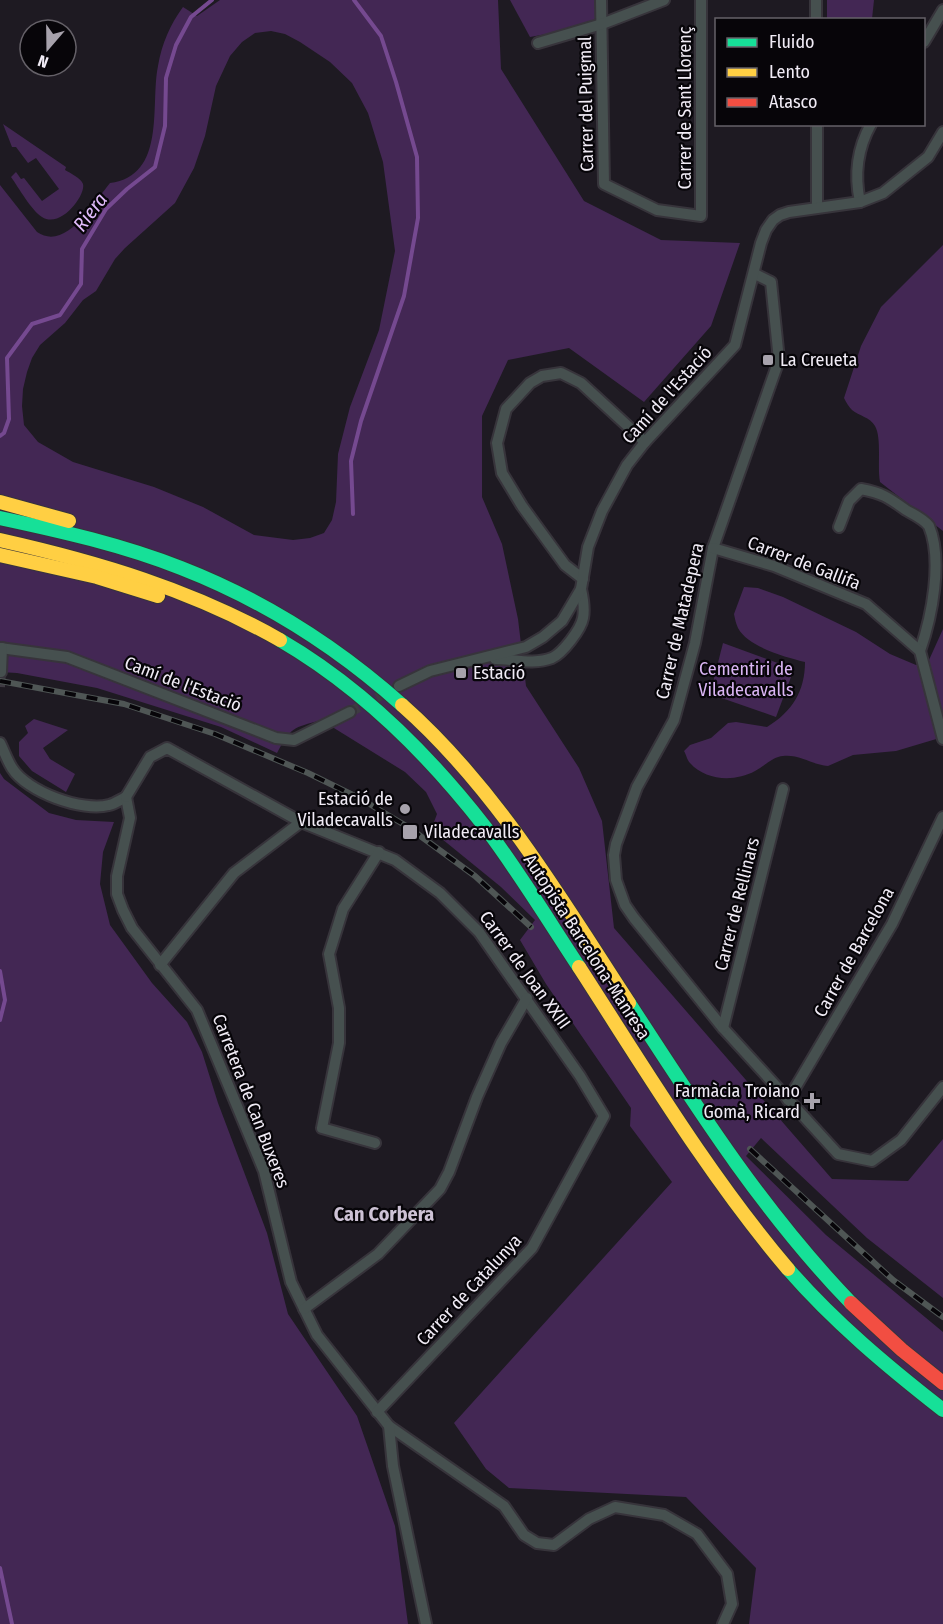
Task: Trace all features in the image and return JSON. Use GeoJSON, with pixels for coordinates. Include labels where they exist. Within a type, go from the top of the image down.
{"type":"FeatureCollection","features":[{"type":"Feature","properties":{"kind":"highway"},"geometry":{"type":"LineString","coordinates":[[0,501],[110,534],[151,550],[203,577]]}},
{"type":"Feature","properties":{"kind":"highway","name":"Autopista Barcelona-Manresa"},"geometry":{"type":"LineString","coordinates":[[0,518],[107,543],[203,577],[259,605],[335,651],[386,691],[432,734],[472,778],[516,833],[739,1171],[785,1231],[870,1323],[943,1383]]}},
{"type":"Feature","properties":{"kind":"highway","name":"Autopista Barcelona-Manresa"},"geometry":{"type":"LineString","coordinates":[[0,540],[102,564],[160,583],[230,613],[277,639],[323,669],[372,707],[457,792],[498,846],[715,1174],[771,1248],[798,1281],[842,1326],[897,1375],[943,1410]]}},
{"type":"Feature","properties":{"kind":"highway"},"geometry":{"type":"LineString","coordinates":[[0,555],[98,577],[154,594],[223,622],[315,674],[401,735]]}},
{"type":"Feature","properties":{"kind":"street","name":"Carrer del Puigmal"},"geometry":{"type":"LineString","coordinates":[[601,0],[604,183]]}},
{"type":"Feature","properties":{"kind":"street"},"geometry":{"type":"LineString","coordinates":[[538,43],[602,24],[664,0]]}},
{"type":"Feature","properties":{"kind":"street","name":"Carrer de Sant Llorenç"},"geometry":{"type":"LineString","coordinates":[[604,183],[657,210],[701,216],[701,0]]}},
{"type":"Feature","properties":{"kind":"street"},"geometry":{"type":"LineString","coordinates":[[816,0],[816,18]]}},
{"type":"Feature","properties":{"kind":"street"},"geometry":{"type":"LineString","coordinates":[[925,40],[943,9]]}},
{"type":"Feature","properties":{"kind":"street"},"geometry":{"type":"LineString","coordinates":[[816,126],[817,207],[860,202],[883,194],[928,157],[943,132]]}},
{"type":"Feature","properties":{"kind":"street"},"geometry":{"type":"LineString","coordinates":[[862,126],[860,135],[865,140]]}},
{"type":"Feature","properties":{"kind":"street"},"geometry":{"type":"LineString","coordinates":[[860,202],[856,186],[856,163],[870,126]]}},
{"type":"Feature","properties":{"kind":"street","name":"Camí de l'Estació"},"geometry":{"type":"LineString","coordinates":[[481,660],[506,659],[524,662],[552,658],[568,645],[583,619],[582,584],[588,547],[602,511],[627,465],[645,442],[735,345],[766,230],[773,220],[789,212],[817,207]]}},
{"type":"Feature","properties":{"kind":"street","name":"Carrer de Matadepera"},"geometry":{"type":"LineString","coordinates":[[755,274],[771,282],[779,360],[713,548],[695,643],[674,720],[637,787],[616,844],[614,867],[616,880],[625,905],[723,1028],[838,1154],[872,1161],[901,1140],[943,1087]]}},
{"type":"Feature","properties":{"kind":"street"},"geometry":{"type":"LineString","coordinates":[[582,584],[565,565],[522,506],[502,473],[497,443],[506,409],[530,383],[542,375],[561,373],[581,383],[645,442]]}},
{"type":"Feature","properties":{"kind":"street"},"geometry":{"type":"LineString","coordinates":[[839,527],[849,501],[861,489],[882,493],[928,524],[938,543],[940,565],[932,615],[920,651],[943,739]]}},
{"type":"Feature","properties":{"kind":"street","name":"Carrer de Gallifa"},"geometry":{"type":"LineString","coordinates":[[713,548],[774,566],[866,604],[920,651]]}},
{"type":"Feature","properties":{"kind":"street","name":"Camí de l'Estació"},"geometry":{"type":"LineString","coordinates":[[399,687],[430,671],[526,647],[543,637],[562,621],[582,584]]}},
{"type":"Feature","properties":{"kind":"street"},"geometry":{"type":"LineString","coordinates":[[1,648],[1,672]]}},
{"type":"Feature","properties":{"kind":"street","name":"Camí de l'Estació"},"geometry":{"type":"LineString","coordinates":[[1,648],[67,657],[276,738],[294,740],[350,712]]}},
{"type":"Feature","properties":{"kind":"street"},"geometry":{"type":"LineString","coordinates":[[0,742],[12,770],[32,787],[56,800],[107,806],[126,797]]}},
{"type":"Feature","properties":{"kind":"street","name":"Carrer de Joan XXIII"},"geometry":{"type":"LineString","coordinates":[[126,797],[150,757],[167,748],[301,822],[395,860],[459,910],[479,932],[580,1076],[604,1116]]}},
{"type":"Feature","properties":{"kind":"street","name":"Carrer de Rellinars"},"geometry":{"type":"LineString","coordinates":[[723,1028],[783,789]]}},
{"type":"Feature","properties":{"kind":"street","name":"Carretera de Can Buxeres"},"geometry":{"type":"LineString","coordinates":[[126,797],[130,818],[117,876],[117,894],[132,928],[197,1010],[264,1171],[291,1282],[317,1335],[389,1426],[504,1506],[524,1535],[537,1543],[554,1545],[589,1519],[615,1507],[664,1515],[697,1534],[727,1574],[732,1604],[723,1624]]}},
{"type":"Feature","properties":{"kind":"street","name":"Carrer de Barcelona"},"geometry":{"type":"LineString","coordinates":[[788,1100],[892,924],[943,817]]}},
{"type":"Feature","properties":{"kind":"street"},"geometry":{"type":"LineString","coordinates":[[160,965],[234,873],[301,822]]}},
{"type":"Feature","properties":{"kind":"street"},"geometry":{"type":"LineString","coordinates":[[375,1143],[322,1128],[339,1043],[339,1008],[330,954],[344,909],[379,852]]}},
{"type":"Feature","properties":{"kind":"street"},"geometry":{"type":"LineString","coordinates":[[303,1309],[378,1254],[440,1189],[450,1172],[477,1097],[501,1043],[527,998]]}},
{"type":"Feature","properties":{"kind":"street","name":"Carrer de Catalunya"},"geometry":{"type":"LineString","coordinates":[[377,1412],[532,1248],[604,1116]]}},
{"type":"Feature","properties":{"kind":"street"},"geometry":{"type":"LineString","coordinates":[[389,1426],[393,1466],[426,1624]]}},
{"type":"Feature","properties":{"kind":"green space"},"geometry":{"type":"Polygon","coordinates":[[[220,0],[498,0],[501,69],[584,201],[661,240],[740,243],[711,326],[644,402],[569,348],[508,360],[482,416],[482,497],[502,544],[518,619],[526,686],[579,768],[602,821],[614,928],[832,1179],[908,1181],[943,1139],[943,1298],[867,1238],[761,1138],[746,1156],[826,1235],[943,1332],[943,1624],[749,1624],[756,1568],[686,1497],[509,1488],[486,1469],[454,1423],[672,1182],[630,1126],[631,1108],[546,984],[520,940],[535,920],[501,887],[431,830],[437,814],[426,792],[405,772],[321,720],[304,725],[290,733],[277,753],[221,727],[97,688],[0,672],[0,185],[37,232],[48,236],[69,230],[88,212],[110,183],[128,178],[140,167],[148,153],[152,136],[156,82],[164,42],[183,7],[197,16],[220,0]],[[271,31],[255,33],[242,42],[230,56],[216,86],[205,136],[194,168],[175,203],[125,248],[115,259],[96,291],[83,300],[65,323],[40,345],[27,372],[22,406],[24,425],[38,442],[73,462],[154,487],[203,507],[254,535],[293,540],[324,533],[332,520],[336,502],[338,454],[350,407],[379,330],[395,251],[383,162],[368,113],[352,83],[330,62],[285,34],[271,31]]]}},
{"type":"Feature","properties":{"kind":"green space"},"geometry":{"type":"Polygon","coordinates":[[[510,0],[601,0],[602,24],[530,37],[510,0]]]}},
{"type":"Feature","properties":{"kind":"green space"},"geometry":{"type":"Polygon","coordinates":[[[827,0],[874,0],[872,18],[827,18],[827,0]]]}},
{"type":"Feature","properties":{"kind":"green space"},"geometry":{"type":"Polygon","coordinates":[[[3,124],[66,167],[65,170],[82,182],[81,195],[64,215],[49,219],[42,217],[21,193],[11,177],[16,172],[21,179],[24,178],[42,201],[59,189],[36,158],[28,163],[16,147],[12,147],[3,124]]]}},
{"type":"Feature","properties":{"kind":"green space"},"geometry":{"type":"Polygon","coordinates":[[[943,245],[943,531],[880,482],[878,438],[875,426],[852,410],[844,398],[861,346],[881,307],[943,245]]]}},
{"type":"Feature","properties":{"kind":"green space"},"geometry":{"type":"Polygon","coordinates":[[[744,587],[758,588],[783,597],[856,632],[890,654],[916,665],[929,660],[943,629],[943,737],[896,751],[853,755],[828,766],[783,756],[739,777],[721,778],[697,769],[689,762],[684,751],[690,745],[711,738],[728,723],[736,722],[767,727],[790,707],[803,682],[805,662],[758,646],[743,635],[738,628],[734,614],[744,587]]]}},
{"type":"Feature","properties":{"kind":"green space","name":"Cementiri de Viladecavalls"},"geometry":{"type":"Polygon","coordinates":[[[723,643],[794,669],[776,717],[710,694],[723,643]]]}},
{"type":"Feature","properties":{"kind":"green space"},"geometry":{"type":"Polygon","coordinates":[[[34,719],[68,730],[43,748],[50,759],[75,774],[66,792],[32,771],[19,756],[19,742],[28,733],[25,726],[34,719]]]}},
{"type":"Feature","properties":{"kind":"green space"},"geometry":{"type":"Polygon","coordinates":[[[0,773],[4,779],[49,813],[76,820],[114,822],[103,852],[100,884],[110,925],[152,983],[187,1022],[202,1052],[218,1103],[267,1233],[288,1314],[357,1416],[395,1526],[408,1624],[0,1624],[0,773]]]}},
{"type":"Feature","properties":{"kind":"waterway","name":"Riera"},"geometry":{"type":"LineString","coordinates":[[0,436],[4,433],[9,419],[7,358],[32,324],[60,315],[81,284],[82,249],[106,209],[155,167],[165,126],[166,78],[176,45],[191,17],[212,0]]}},
{"type":"Feature","properties":{"kind":"waterway"},"geometry":{"type":"LineString","coordinates":[[353,514],[351,461],[361,421],[404,296],[418,218],[417,157],[396,82],[381,36],[354,0]]}},
{"type":"Feature","properties":{"kind":"waterway"},"geometry":{"type":"LineString","coordinates":[[0,971],[5,1000],[0,1020]]}},
{"type":"Feature","properties":{"kind":"waterway"},"geometry":{"type":"LineString","coordinates":[[0,1568],[12,1624]]}},
{"type":"Feature","properties":{"kind":"tunnel"},"geometry":{"type":"LineString","coordinates":[[0,687],[1,672]]}},
{"type":"Feature","properties":{"kind":"tunnel"},"geometry":{"type":"LineString","coordinates":[[350,712],[389,691]]}},
{"type":"Feature","properties":{"kind":"railway"},"geometry":{"type":"LineString","coordinates":[[0,681],[124,704],[215,734],[308,773],[361,799],[408,827],[475,876],[531,927]]}},
{"type":"Feature","properties":{"kind":"railway"},"geometry":{"type":"LineString","coordinates":[[750,1149],[893,1280],[943,1317]]}},
{"type":"Feature","properties":{"kind":"traffic: fast"},"geometry":{"type":"LineString","coordinates":[[0,518],[69,533],[114,546],[159,560],[211,581],[270,610],[298,627],[352,664],[402,705]]}},
{"type":"Feature","properties":{"kind":"traffic: fast"},"geometry":{"type":"LineString","coordinates":[[280,640],[309,658],[365,700],[440,774],[498,844],[579,967]]}},
{"type":"Feature","properties":{"kind":"traffic: fast"},"geometry":{"type":"LineString","coordinates":[[629,1003],[706,1120],[760,1196],[819,1269],[851,1303]]}},
{"type":"Feature","properties":{"kind":"traffic: fast"},"geometry":{"type":"LineString","coordinates":[[788,1269],[862,1343],[943,1410]]}},
{"type":"Feature","properties":{"kind":"traffic: slow"},"geometry":{"type":"LineString","coordinates":[[0,502],[69,521]]}},
{"type":"Feature","properties":{"kind":"traffic: slow"},"geometry":{"type":"LineString","coordinates":[[0,540],[108,568],[179,592],[247,622],[280,640]]}},
{"type":"Feature","properties":{"kind":"traffic: slow"},"geometry":{"type":"LineString","coordinates":[[0,555],[97,577],[158,596]]}},
{"type":"Feature","properties":{"kind":"traffic: slow"},"geometry":{"type":"LineString","coordinates":[[402,705],[436,737],[497,808],[552,885],[629,1003]]}},
{"type":"Feature","properties":{"kind":"traffic: slow"},"geometry":{"type":"LineString","coordinates":[[579,967],[653,1083],[731,1197],[788,1269]]}},
{"type":"Feature","properties":{"kind":"traffic: jam"},"geometry":{"type":"LineString","coordinates":[[851,1303],[902,1350],[943,1383]]}},
{"type":"Feature","properties":{"kind":"place","name":"La Creueta"},"geometry":{"type":"Point","coordinates":[768,360]}},
{"type":"Feature","properties":{"kind":"place","name":"Estació"},"geometry":{"type":"Point","coordinates":[461,673]}},
{"type":"Feature","properties":{"kind":"place","name":"Estació de Viladecavalls"},"geometry":{"type":"Point","coordinates":[405,809]}},
{"type":"Feature","properties":{"kind":"place","name":"Viladecavalls"},"geometry":{"type":"Point","coordinates":[410,832]}},
{"type":"Feature","properties":{"kind":"place","name":"Farmàcia Troiano Gomà, Ricard"},"geometry":{"type":"Point","coordinates":[812,1101]}},
{"type":"Feature","properties":{"kind":"district","name":"Can Corbera"},"geometry":{"type":"Point","coordinates":[384,1214]}}]}
